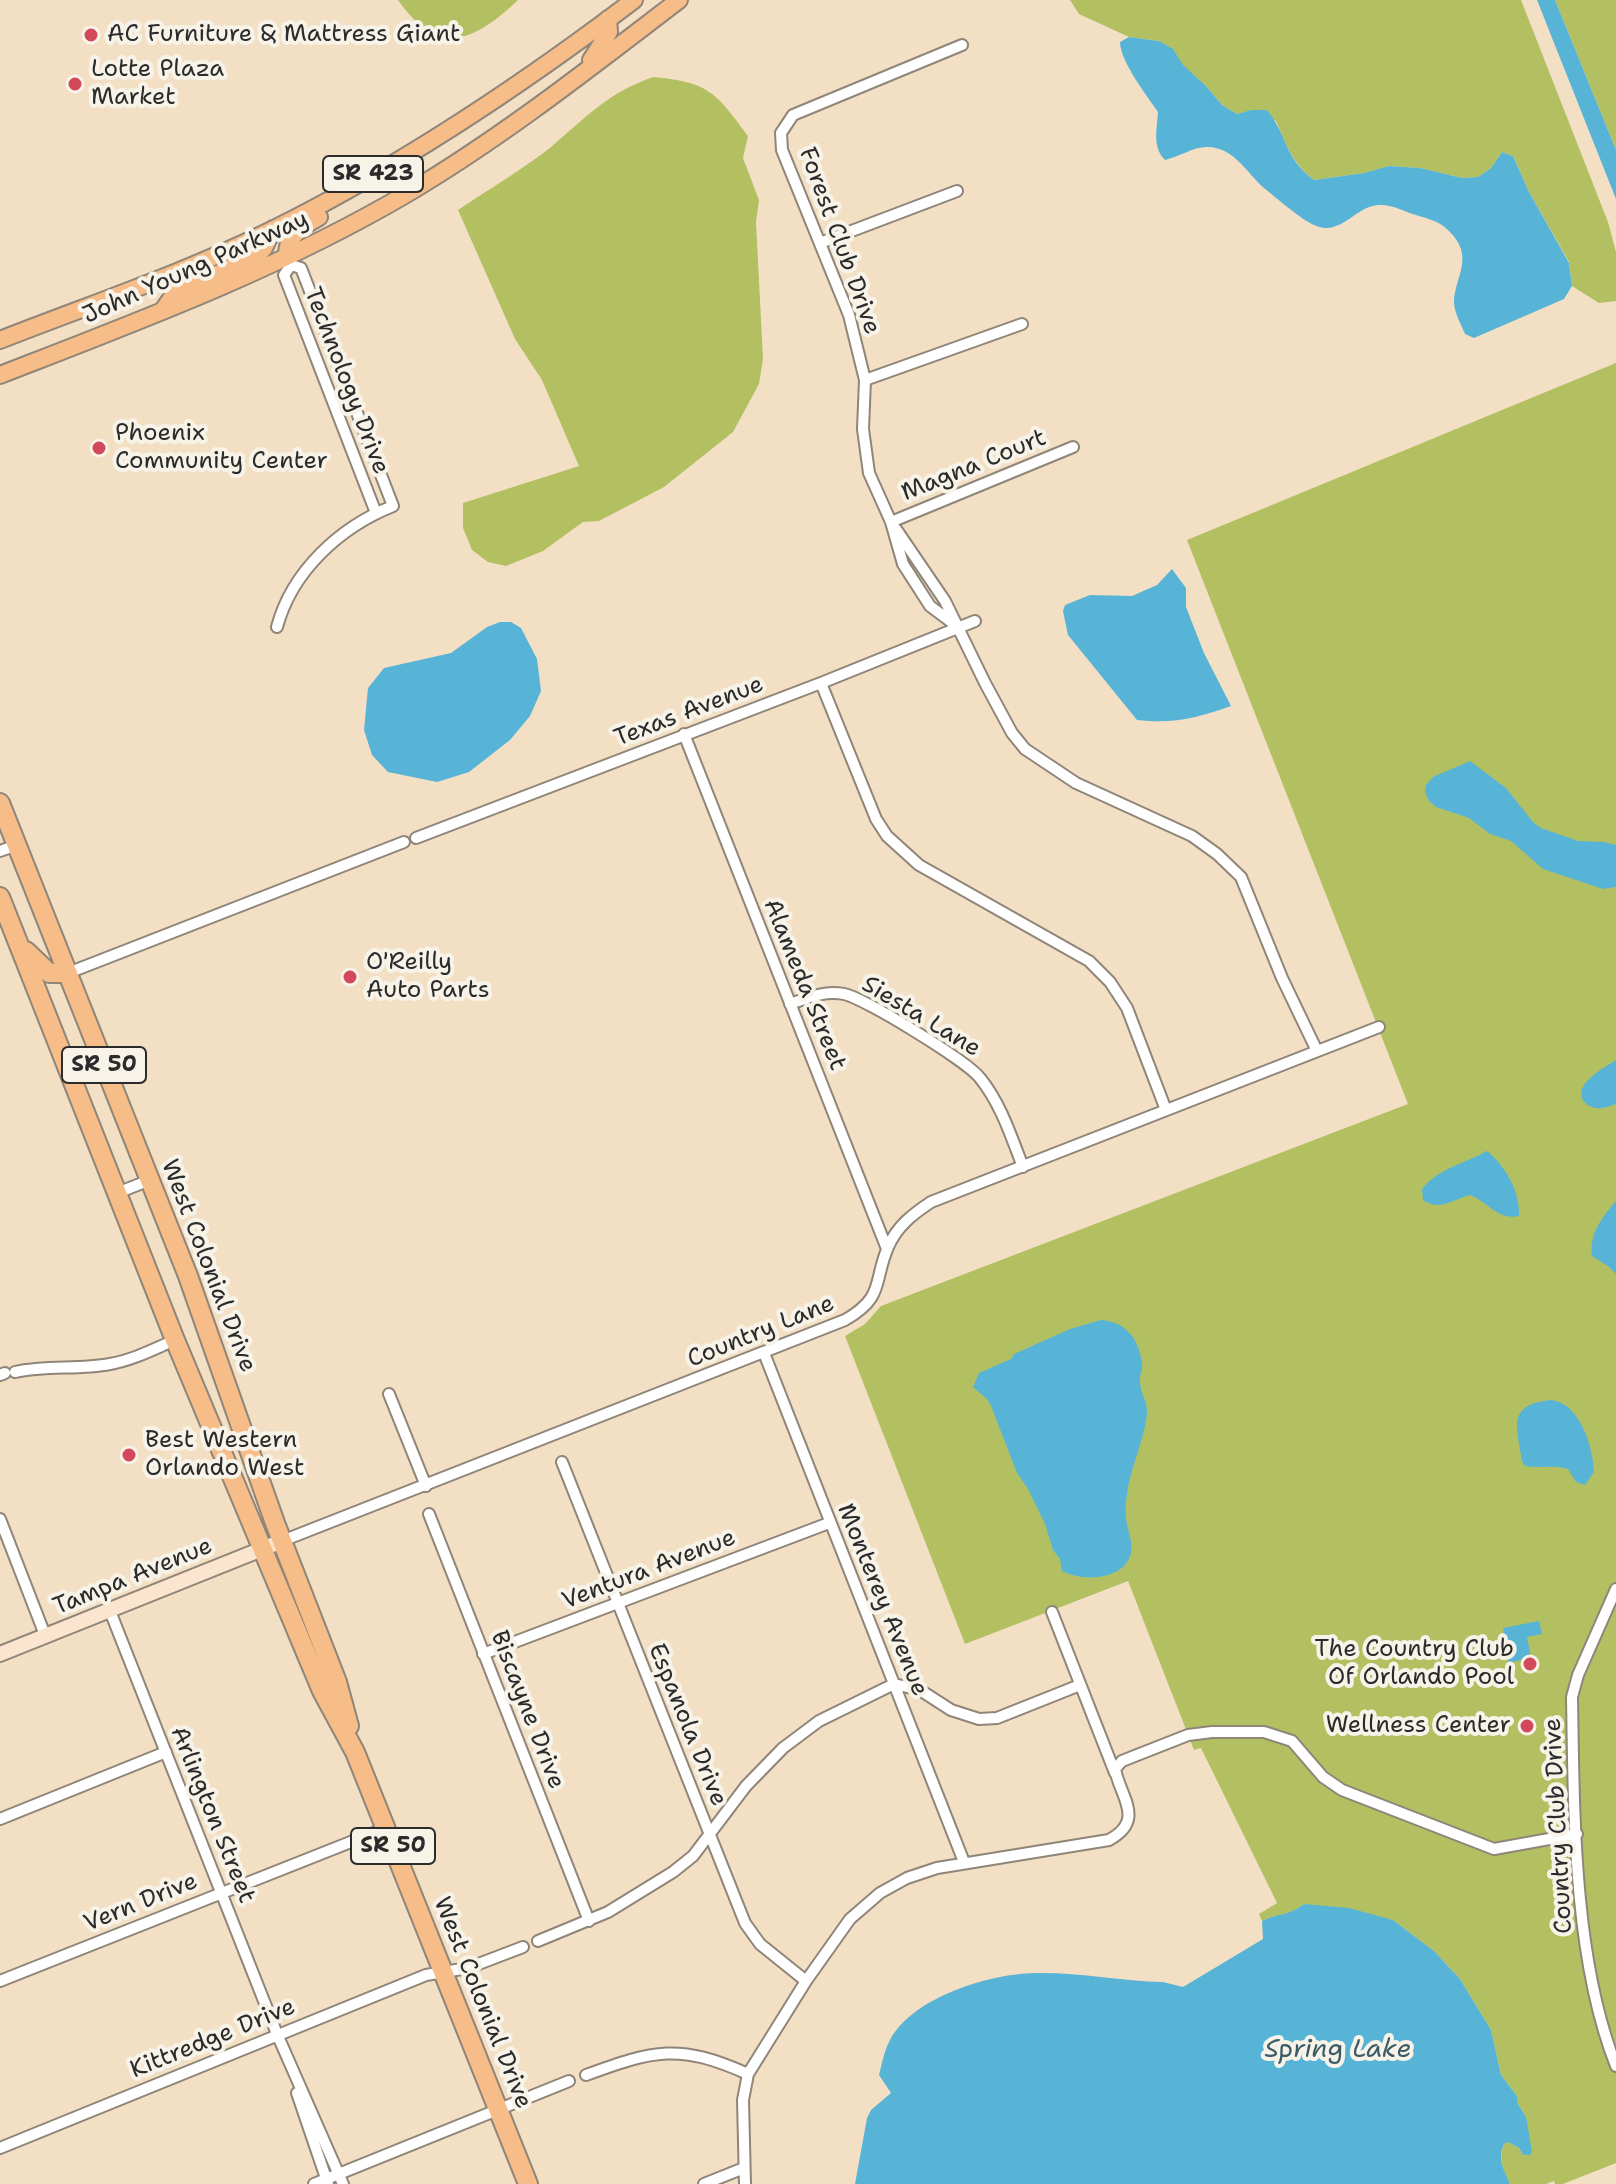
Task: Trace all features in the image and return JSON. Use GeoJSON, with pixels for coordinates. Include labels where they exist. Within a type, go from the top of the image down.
{"type":"FeatureCollection","features":[{"type":"Feature","properties":{"kind":"highway","name":"West Colonial Drive"},"geometry":{"type":"LineString","coordinates":[[0,803],[8,848],[68,973],[198,1303],[282,1541],[337,1682],[355,1752]]}},
{"type":"Feature","properties":{"kind":"highway","name":"West Colonial Drive"},"geometry":{"type":"LineString","coordinates":[[0,897],[175,1340],[322,1691],[355,1752],[528,2184]]}},
{"type":"Feature","properties":{"kind":"highway"},"geometry":{"type":"LineString","coordinates":[[17,940],[49,973],[68,973]]}},
{"type":"Feature","properties":{"kind":"main road","name":"John Young Parkway"},"geometry":{"type":"LineString","coordinates":[[0,340],[193,264],[273,229],[349,189],[544,66],[634,0]]}},
{"type":"Feature","properties":{"kind":"main road","name":"John Young Parkway"},"geometry":{"type":"LineString","coordinates":[[0,375],[289,261],[405,195],[489,142],[679,0]]}},
{"type":"Feature","properties":{"kind":"main road"},"geometry":{"type":"LineString","coordinates":[[489,142],[495,127],[590,62],[609,32],[608,19]]}},
{"type":"Feature","properties":{"kind":"main road"},"geometry":{"type":"LineString","coordinates":[[289,261],[287,247],[300,228],[421,158],[433,137]]}},
{"type":"Feature","properties":{"kind":"main road"},"geometry":{"type":"LineString","coordinates":[[162,312],[175,293],[255,257],[264,248],[273,229]]}},
{"type":"Feature","properties":{"kind":"street","name":"Forest Club Drive"},"geometry":{"type":"LineString","coordinates":[[962,45],[793,115],[781,133],[782,150],[849,315],[865,380],[863,429],[869,473],[891,522],[945,601],[1012,733],[1025,749],[1076,783],[1192,836],[1241,877],[1282,978],[1317,1051]]}},
{"type":"Feature","properties":{"kind":"street"},"geometry":{"type":"LineString","coordinates":[[820,243],[957,191]]}},
{"type":"Feature","properties":{"kind":"street","name":"Technology Drive"},"geometry":{"type":"LineString","coordinates":[[289,261],[301,268],[393,506],[376,513],[284,275],[289,261]]}},
{"type":"Feature","properties":{"kind":"street"},"geometry":{"type":"LineString","coordinates":[[865,380],[1022,324]]}},
{"type":"Feature","properties":{"kind":"street","name":"Magna Court"},"geometry":{"type":"LineString","coordinates":[[891,522],[1073,447]]}},
{"type":"Feature","properties":{"kind":"street"},"geometry":{"type":"LineString","coordinates":[[277,627],[282,606],[304,571],[355,524],[376,513]]}},
{"type":"Feature","properties":{"kind":"street","name":"Texas Avenue"},"geometry":{"type":"LineString","coordinates":[[416,838],[975,621]]}},
{"type":"Feature","properties":{"kind":"street"},"geometry":{"type":"LineString","coordinates":[[821,683],[876,819],[887,836],[919,865],[1089,961],[1110,982],[1127,1008],[1166,1110]]}},
{"type":"Feature","properties":{"kind":"street","name":"Alameda Street"},"geometry":{"type":"LineString","coordinates":[[684,734],[887,1249]]}},
{"type":"Feature","properties":{"kind":"street"},"geometry":{"type":"LineString","coordinates":[[68,973],[404,842]]}},
{"type":"Feature","properties":{"kind":"street","name":"Siesta Lane"},"geometry":{"type":"LineString","coordinates":[[790,1004],[816,994],[845,994],[957,1057],[979,1076],[997,1103],[1023,1167]]}},
{"type":"Feature","properties":{"kind":"street","name":"Country Lane"},"geometry":{"type":"LineString","coordinates":[[282,1541],[764,1353],[859,1312],[878,1286],[887,1249],[897,1230],[931,1202],[1379,1027]]}},
{"type":"Feature","properties":{"kind":"street"},"geometry":{"type":"LineString","coordinates":[[117,1193],[150,1180]]}},
{"type":"Feature","properties":{"kind":"street"},"geometry":{"type":"LineString","coordinates":[[7,1373],[42,1366],[110,1364],[175,1340]]}},
{"type":"Feature","properties":{"kind":"street","name":"Monterey Avenue"},"geometry":{"type":"LineString","coordinates":[[764,1353],[964,1862]]}},
{"type":"Feature","properties":{"kind":"street"},"geometry":{"type":"LineString","coordinates":[[389,1394],[426,1486]]}},
{"type":"Feature","properties":{"kind":"street","name":"Espanola Drive"},"geometry":{"type":"LineString","coordinates":[[562,1462],[745,1923],[760,1944],[806,1981]]}},
{"type":"Feature","properties":{"kind":"street","name":"Biscayne Drive"},"geometry":{"type":"LineString","coordinates":[[429,1514],[589,1921]]}},
{"type":"Feature","properties":{"kind":"street"},"geometry":{"type":"LineString","coordinates":[[0,1519],[45,1635]]}},
{"type":"Feature","properties":{"kind":"street","name":"Ventura Avenue"},"geometry":{"type":"LineString","coordinates":[[483,1654],[829,1523]]}},
{"type":"Feature","properties":{"kind":"street","name":"Tampa Avenue"},"geometry":{"type":"LineString","coordinates":[[0,1654],[282,1541]]}},
{"type":"Feature","properties":{"kind":"street","name":"Country Club Drive"},"geometry":{"type":"LineString","coordinates":[[1616,1589],[1601,1618],[1574,1688],[1577,1834],[1588,1965],[1616,2066]]}},
{"type":"Feature","properties":{"kind":"street","name":"Arlington Street"},"geometry":{"type":"LineString","coordinates":[[110,1611],[277,2034],[341,2179]]}},
{"type":"Feature","properties":{"kind":"street"},"geometry":{"type":"LineString","coordinates":[[745,2184],[743,2100],[748,2074],[806,1981],[850,1919],[880,1893],[907,1878],[964,1862],[1109,1840],[1119,1834],[1128,1821],[1129,1813],[1116,1775],[1052,1612]]}},
{"type":"Feature","properties":{"kind":"street"},"geometry":{"type":"LineString","coordinates":[[538,1941],[589,1921],[673,1872],[693,1856],[746,1786],[783,1748],[819,1721],[894,1684],[920,1690],[951,1710],[979,1719],[997,1718],[1080,1685]]}},
{"type":"Feature","properties":{"kind":"street"},"geometry":{"type":"LineString","coordinates":[[1116,1775],[1115,1769],[1122,1761],[1188,1735],[1264,1732],[1292,1741],[1323,1777],[1342,1790],[1494,1849],[1577,1834]]}},
{"type":"Feature","properties":{"kind":"street"},"geometry":{"type":"LineString","coordinates":[[0,1819],[166,1752]]}},
{"type":"Feature","properties":{"kind":"street","name":"Vern Drive"},"geometry":{"type":"LineString","coordinates":[[0,1981],[386,1828]]}},
{"type":"Feature","properties":{"kind":"street","name":"Kittredge Drive"},"geometry":{"type":"LineString","coordinates":[[0,2148],[426,1975],[468,1968],[523,1947]]}},
{"type":"Feature","properties":{"kind":"street","name":"Arlington Street"},"geometry":{"type":"LineString","coordinates":[[277,2034],[327,2182]]}},
{"type":"Feature","properties":{"kind":"street"},"geometry":{"type":"LineString","coordinates":[[586,2075],[633,2058],[666,2053],[694,2054],[748,2074]]}},
{"type":"Feature","properties":{"kind":"street"},"geometry":{"type":"LineString","coordinates":[[314,2184],[341,2179],[569,2081]]}},
{"type":"Feature","properties":{"kind":"street"},"geometry":{"type":"LineString","coordinates":[[704,2184],[744,2168]]}},
{"type":"Feature","properties":{"kind":"green space"},"geometry":{"type":"Polygon","coordinates":[[[398,0],[518,0],[486,26],[456,38],[427,30],[398,0]]]}},
{"type":"Feature","properties":{"kind":"green space"},"geometry":{"type":"Polygon","coordinates":[[[1070,0],[1521,0],[1608,222],[1616,252],[1616,301],[1599,303],[1572,286],[1569,262],[1529,192],[1513,156],[1502,152],[1491,168],[1478,177],[1462,178],[1420,168],[1390,166],[1314,180],[1295,161],[1276,121],[1252,110],[1237,114],[1222,105],[1182,65],[1172,49],[1159,41],[1129,37],[1079,14],[1070,0]]]}},
{"type":"Feature","properties":{"kind":"green space"},"geometry":{"type":"Polygon","coordinates":[[[1555,0],[1616,0],[1616,150],[1555,0]]]}},
{"type":"Feature","properties":{"kind":"green space"},"geometry":{"type":"Polygon","coordinates":[[[653,77],[687,82],[709,92],[748,136],[743,158],[759,200],[756,222],[763,359],[759,384],[733,432],[664,487],[599,521],[583,522],[543,551],[506,566],[488,562],[472,550],[463,528],[463,503],[579,466],[542,380],[515,339],[458,210],[551,147],[610,98],[653,77]]]}},
{"type":"Feature","properties":{"kind":"green space"},"geometry":{"type":"Polygon","coordinates":[[[1616,363],[1616,2163],[1563,2184],[1555,2184],[1554,2181],[1546,2184],[1510,2184],[1502,2164],[1502,2150],[1508,2142],[1519,2148],[1523,2155],[1530,2155],[1526,2117],[1517,2096],[1501,2075],[1491,2030],[1460,1979],[1434,1951],[1393,1920],[1304,1904],[1262,1921],[1259,1914],[1277,1903],[1201,1748],[1194,1750],[1128,1581],[965,1644],[845,1336],[865,1324],[881,1306],[1408,1104],[1187,540],[1616,363]]]}},
{"type":"Feature","properties":{"kind":"water"},"geometry":{"type":"Polygon","coordinates":[[[1537,0],[1555,0],[1616,150],[1616,199],[1537,0]]]}},
{"type":"Feature","properties":{"kind":"water"},"geometry":{"type":"Polygon","coordinates":[[[1129,37],[1159,41],[1173,49],[1183,65],[1222,105],[1237,114],[1267,110],[1291,155],[1314,180],[1389,166],[1420,168],[1462,178],[1478,177],[1491,168],[1502,152],[1513,156],[1529,192],[1569,263],[1572,286],[1564,299],[1474,338],[1465,334],[1454,304],[1462,265],[1461,249],[1457,240],[1438,223],[1381,205],[1372,206],[1340,224],[1324,228],[1289,208],[1224,151],[1201,147],[1165,160],[1157,144],[1158,112],[1121,50],[1120,42],[1129,37]]]}},
{"type":"Feature","properties":{"kind":"water"},"geometry":{"type":"Polygon","coordinates":[[[1172,569],[1186,588],[1186,607],[1204,653],[1231,706],[1185,719],[1137,720],[1068,635],[1063,611],[1065,605],[1090,595],[1132,596],[1157,585],[1172,569]]]}},
{"type":"Feature","properties":{"kind":"water"},"geometry":{"type":"Polygon","coordinates":[[[511,622],[521,628],[537,659],[541,691],[530,716],[510,740],[469,772],[437,782],[388,772],[372,755],[364,730],[368,688],[384,668],[451,653],[487,627],[511,622]]]}},
{"type":"Feature","properties":{"kind":"water"},"geometry":{"type":"Polygon","coordinates":[[[1470,761],[1506,788],[1541,828],[1578,841],[1616,845],[1616,887],[1603,889],[1543,869],[1511,841],[1490,834],[1469,818],[1436,807],[1429,801],[1426,785],[1433,777],[1470,761]]]}},
{"type":"Feature","properties":{"kind":"water"},"geometry":{"type":"Polygon","coordinates":[[[1616,1060],[1616,1104],[1602,1108],[1585,1103],[1582,1096],[1584,1085],[1616,1060]]]}},
{"type":"Feature","properties":{"kind":"water"},"geometry":{"type":"Polygon","coordinates":[[[1487,1151],[1510,1180],[1517,1198],[1519,1216],[1505,1216],[1470,1195],[1441,1205],[1423,1200],[1422,1189],[1436,1176],[1487,1151]]]}},
{"type":"Feature","properties":{"kind":"water"},"geometry":{"type":"Polygon","coordinates":[[[1616,1201],[1616,1274],[1592,1256],[1592,1248],[1598,1226],[1616,1201]]]}},
{"type":"Feature","properties":{"kind":"water"},"geometry":{"type":"Polygon","coordinates":[[[1101,1320],[1125,1328],[1135,1340],[1142,1363],[1140,1385],[1147,1411],[1127,1497],[1126,1515],[1132,1548],[1129,1559],[1111,1574],[1085,1577],[1062,1571],[1045,1524],[1017,1473],[991,1406],[973,1387],[979,1373],[1011,1359],[1014,1354],[1070,1329],[1101,1320]]]}},
{"type":"Feature","properties":{"kind":"water"},"geometry":{"type":"Polygon","coordinates":[[[1551,1400],[1570,1409],[1588,1439],[1594,1472],[1585,1485],[1576,1482],[1568,1469],[1525,1466],[1522,1461],[1517,1428],[1521,1412],[1537,1403],[1551,1400]]]}},
{"type":"Feature","properties":{"kind":"water","name":"The Country Club Of Orlando Pool"},"geometry":{"type":"Polygon","coordinates":[[[1539,1621],[1542,1634],[1527,1637],[1531,1658],[1507,1663],[1509,1659],[1503,1628],[1539,1621]]]}},
{"type":"Feature","properties":{"kind":"water","name":"Spring Lake"},"geometry":{"type":"Polygon","coordinates":[[[1304,1904],[1349,1908],[1393,1920],[1434,1951],[1460,1979],[1491,2030],[1501,2075],[1517,2096],[1526,2117],[1530,2155],[1523,2155],[1519,2148],[1508,2142],[1502,2150],[1502,2164],[1510,2184],[855,2184],[867,2118],[871,2110],[891,2093],[879,2075],[888,2044],[901,2025],[934,2000],[975,1983],[1035,1973],[1163,1982],[1183,1987],[1263,1939],[1262,1921],[1304,1904]]]}},
{"type":"Feature","properties":{"kind":"place","name":"AC Furniture & Mattress Giant"},"geometry":{"type":"Point","coordinates":[91,35]}},
{"type":"Feature","properties":{"kind":"place","name":"Lotte Plaza Market"},"geometry":{"type":"Point","coordinates":[75,84]}},
{"type":"Feature","properties":{"kind":"place","name":"Phoenix Community Center"},"geometry":{"type":"Point","coordinates":[99,448]}},
{"type":"Feature","properties":{"kind":"place","name":"O'Reilly Auto Parts"},"geometry":{"type":"Point","coordinates":[350,977]}},
{"type":"Feature","properties":{"kind":"place","name":"Best Western Orlando West"},"geometry":{"type":"Point","coordinates":[129,1455]}},
{"type":"Feature","properties":{"kind":"place","name":"The Country Club Of Orlando Pool"},"geometry":{"type":"Point","coordinates":[1530,1664]}},
{"type":"Feature","properties":{"kind":"place","name":"Wellness Center"},"geometry":{"type":"Point","coordinates":[1527,1726]}}]}
